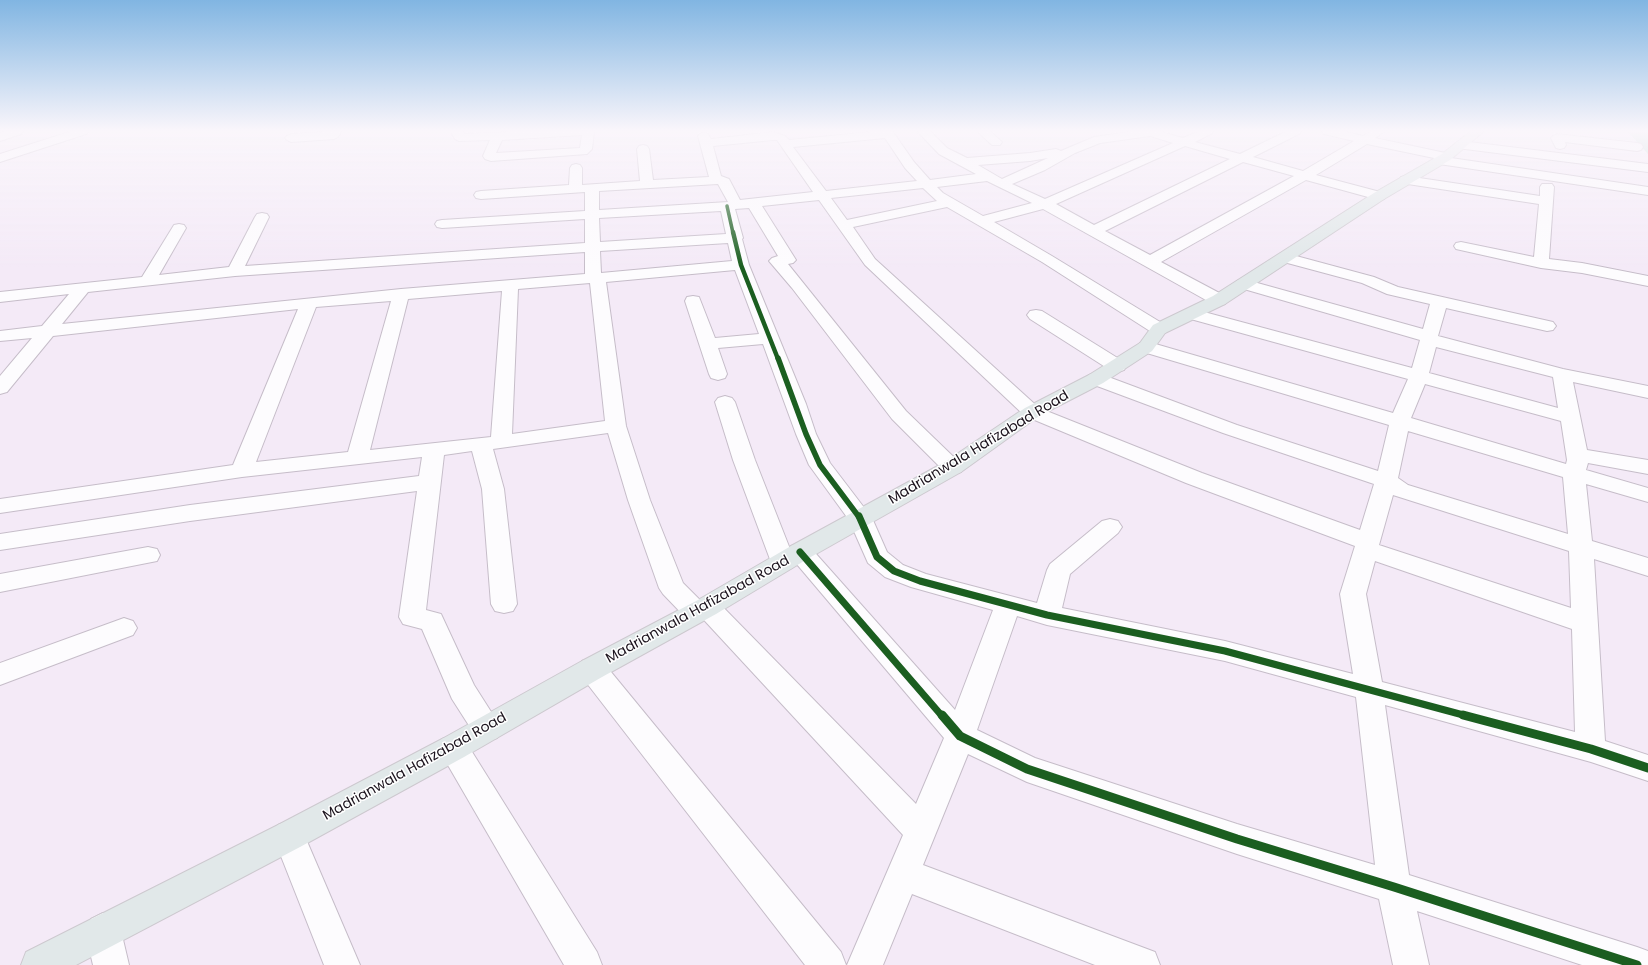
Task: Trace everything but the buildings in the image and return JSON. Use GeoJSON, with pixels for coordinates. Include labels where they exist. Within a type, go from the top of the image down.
{"type":"FeatureCollection","features":[{"type":"Feature","properties":{"kind":"main road","name":"Madrianwala Hafizabad Road"},"geometry":{"type":"LineString","coordinates":[[39,965],[289,836],[453,748],[592,669],[702,610],[860,518],[953,467],[1032,412],[1096,379],[1117,366],[1153,338],[1219,300],[1411,177]]}},
{"type":"Feature","properties":{"kind":"street"},"geometry":{"type":"LineString","coordinates":[[579,177],[592,214],[593,277]]}},
{"type":"Feature","properties":{"kind":"street"},"geometry":{"type":"LineString","coordinates":[[646,177],[647,185]]}},
{"type":"Feature","properties":{"kind":"street"},"geometry":{"type":"LineString","coordinates":[[809,177],[823,196],[841,209],[844,224],[870,262],[1032,412],[1194,478],[1367,545],[1584,623]]}},
{"type":"Feature","properties":{"kind":"street"},"geometry":{"type":"LineString","coordinates":[[920,177],[925,183],[1153,338],[1400,420],[1576,464],[1648,495]]}},
{"type":"Feature","properties":{"kind":"street"},"geometry":{"type":"LineString","coordinates":[[986,177],[997,185],[1045,204],[1219,300]]}},
{"type":"Feature","properties":{"kind":"street"},"geometry":{"type":"LineString","coordinates":[[442,224],[732,205],[765,212],[823,196],[925,183],[997,185],[1016,177]]}},
{"type":"Feature","properties":{"kind":"street"},"geometry":{"type":"LineString","coordinates":[[982,221],[1045,204],[1106,177]]}},
{"type":"Feature","properties":{"kind":"street"},"geometry":{"type":"LineString","coordinates":[[1093,231],[1204,177]]}},
{"type":"Feature","properties":{"kind":"street"},"geometry":{"type":"LineString","coordinates":[[1149,262],[1302,177]]}},
{"type":"Feature","properties":{"kind":"street"},"geometry":{"type":"LineString","coordinates":[[1313,177],[1379,196]]}},
{"type":"Feature","properties":{"kind":"street"},"geometry":{"type":"LineString","coordinates":[[1541,263],[1547,177]]}},
{"type":"Feature","properties":{"kind":"street"},"geometry":{"type":"LineString","coordinates":[[1554,177],[1648,190]]}},
{"type":"Feature","properties":{"kind":"street"},"geometry":{"type":"LineString","coordinates":[[481,195],[722,180],[732,205],[736,238],[742,265],[806,434],[820,465],[860,518],[877,557],[894,571],[920,582],[1047,615],[1225,651],[1592,749],[1648,768]]}},
{"type":"Feature","properties":{"kind":"street"},"geometry":{"type":"LineString","coordinates":[[1406,180],[1545,208]]}},
{"type":"Feature","properties":{"kind":"street"},"geometry":{"type":"LineString","coordinates":[[878,204],[949,198]]}},
{"type":"Feature","properties":{"kind":"street"},"geometry":{"type":"LineString","coordinates":[[844,224],[949,198]]}},
{"type":"Feature","properties":{"kind":"street"},"geometry":{"type":"LineString","coordinates":[[1529,213],[1545,208]]}},
{"type":"Feature","properties":{"kind":"street"},"geometry":{"type":"LineString","coordinates":[[818,212],[841,209]]}},
{"type":"Feature","properties":{"kind":"street"},"geometry":{"type":"LineString","coordinates":[[765,212],[788,260],[777,261],[798,285],[899,415],[953,467]]}},
{"type":"Feature","properties":{"kind":"street"},"geometry":{"type":"LineString","coordinates":[[235,271],[262,217]]}},
{"type":"Feature","properties":{"kind":"street"},"geometry":{"type":"LineString","coordinates":[[147,281],[179,228]]}},
{"type":"Feature","properties":{"kind":"street"},"geometry":{"type":"LineString","coordinates":[[0,297],[235,271],[736,238]]}},
{"type":"Feature","properties":{"kind":"street"},"geometry":{"type":"LineString","coordinates":[[1462,246],[1541,263],[1582,268],[1648,281]]}},
{"type":"Feature","properties":{"kind":"street"},"geometry":{"type":"LineString","coordinates":[[1285,258],[1368,280],[1393,291],[1547,326]]}},
{"type":"Feature","properties":{"kind":"street"},"geometry":{"type":"LineString","coordinates":[[0,336],[401,294],[742,265]]}},
{"type":"Feature","properties":{"kind":"street"},"geometry":{"type":"LineString","coordinates":[[593,277],[598,280],[616,426],[639,500],[672,588],[702,610],[919,830]]}},
{"type":"Feature","properties":{"kind":"street"},"geometry":{"type":"LineString","coordinates":[[504,604],[493,489],[491,443],[510,284]]}},
{"type":"Feature","properties":{"kind":"street"},"geometry":{"type":"LineString","coordinates":[[1244,284],[1430,339],[1562,374],[1647,393]]}},
{"type":"Feature","properties":{"kind":"street"},"geometry":{"type":"LineString","coordinates":[[0,388],[84,288]]}},
{"type":"Feature","properties":{"kind":"street"},"geometry":{"type":"LineString","coordinates":[[357,458],[401,294]]}},
{"type":"Feature","properties":{"kind":"street"},"geometry":{"type":"LineString","coordinates":[[1411,965],[1394,887],[1369,689],[1353,594],[1386,481],[1400,420],[1419,376],[1439,301]]}},
{"type":"Feature","properties":{"kind":"street"},"geometry":{"type":"LineString","coordinates":[[693,302],[718,374]]}},
{"type":"Feature","properties":{"kind":"street"},"geometry":{"type":"LineString","coordinates":[[242,470],[309,303]]}},
{"type":"Feature","properties":{"kind":"street"},"geometry":{"type":"LineString","coordinates":[[1193,314],[1571,418]]}},
{"type":"Feature","properties":{"kind":"street"},"geometry":{"type":"LineString","coordinates":[[1036,315],[1117,366]]}},
{"type":"Feature","properties":{"kind":"street"},"geometry":{"type":"LineString","coordinates":[[708,344],[770,338]]}},
{"type":"Feature","properties":{"kind":"street"},"geometry":{"type":"LineString","coordinates":[[1562,374],[1571,418],[1576,464],[1592,749]]}},
{"type":"Feature","properties":{"kind":"street"},"geometry":{"type":"LineString","coordinates":[[1096,379],[1230,429],[1386,481],[1400,490],[1648,567]]}},
{"type":"Feature","properties":{"kind":"street"},"geometry":{"type":"LineString","coordinates":[[725,402],[744,460],[792,557],[960,736],[1027,769],[1237,839],[1394,887],[1637,965]]}},
{"type":"Feature","properties":{"kind":"street"},"geometry":{"type":"LineString","coordinates":[[0,506],[242,470],[491,443],[616,426]]}},
{"type":"Feature","properties":{"kind":"street"},"geometry":{"type":"LineString","coordinates":[[434,449],[412,617],[432,621],[462,691],[487,729]]}},
{"type":"Feature","properties":{"kind":"street"},"geometry":{"type":"LineString","coordinates":[[1576,464],[1648,467]]}},
{"type":"Feature","properties":{"kind":"street"},"geometry":{"type":"LineString","coordinates":[[0,542],[190,513],[430,482]]}},
{"type":"Feature","properties":{"kind":"street"},"geometry":{"type":"LineString","coordinates":[[1047,615],[1059,570],[1110,528]]}},
{"type":"Feature","properties":{"kind":"street"},"geometry":{"type":"LineString","coordinates":[[0,583],[148,555]]}},
{"type":"Feature","properties":{"kind":"street"},"geometry":{"type":"LineString","coordinates":[[865,965],[903,874],[919,830],[960,736],[1008,605]]}},
{"type":"Feature","properties":{"kind":"street"},"geometry":{"type":"LineString","coordinates":[[0,674],[124,628]]}},
{"type":"Feature","properties":{"kind":"street"},"geometry":{"type":"LineString","coordinates":[[592,669],[828,965]]}},
{"type":"Feature","properties":{"kind":"street"},"geometry":{"type":"LineString","coordinates":[[453,748],[584,965]]}},
{"type":"Feature","properties":{"kind":"street"},"geometry":{"type":"LineString","coordinates":[[289,836],[342,965]]}},
{"type":"Feature","properties":{"kind":"street"},"geometry":{"type":"LineString","coordinates":[[903,874],[1142,965]]}},
{"type":"Feature","properties":{"kind":"street"},"geometry":{"type":"LineString","coordinates":[[103,931],[111,965]]}},
{"type":"Feature","properties":{"kind":"cycle path"},"geometry":{"type":"LineString","coordinates":[[727,206],[741,265],[796,404],[806,434],[820,465],[860,518],[877,557],[894,571],[920,581],[1047,615],[1225,651],[1591,749],[1648,768]]}},
{"type":"Feature","properties":{"kind":"cycle path"},"geometry":{"type":"LineString","coordinates":[[800,552],[960,736],[1027,769],[1237,839],[1394,887],[1637,965]]}}]}
